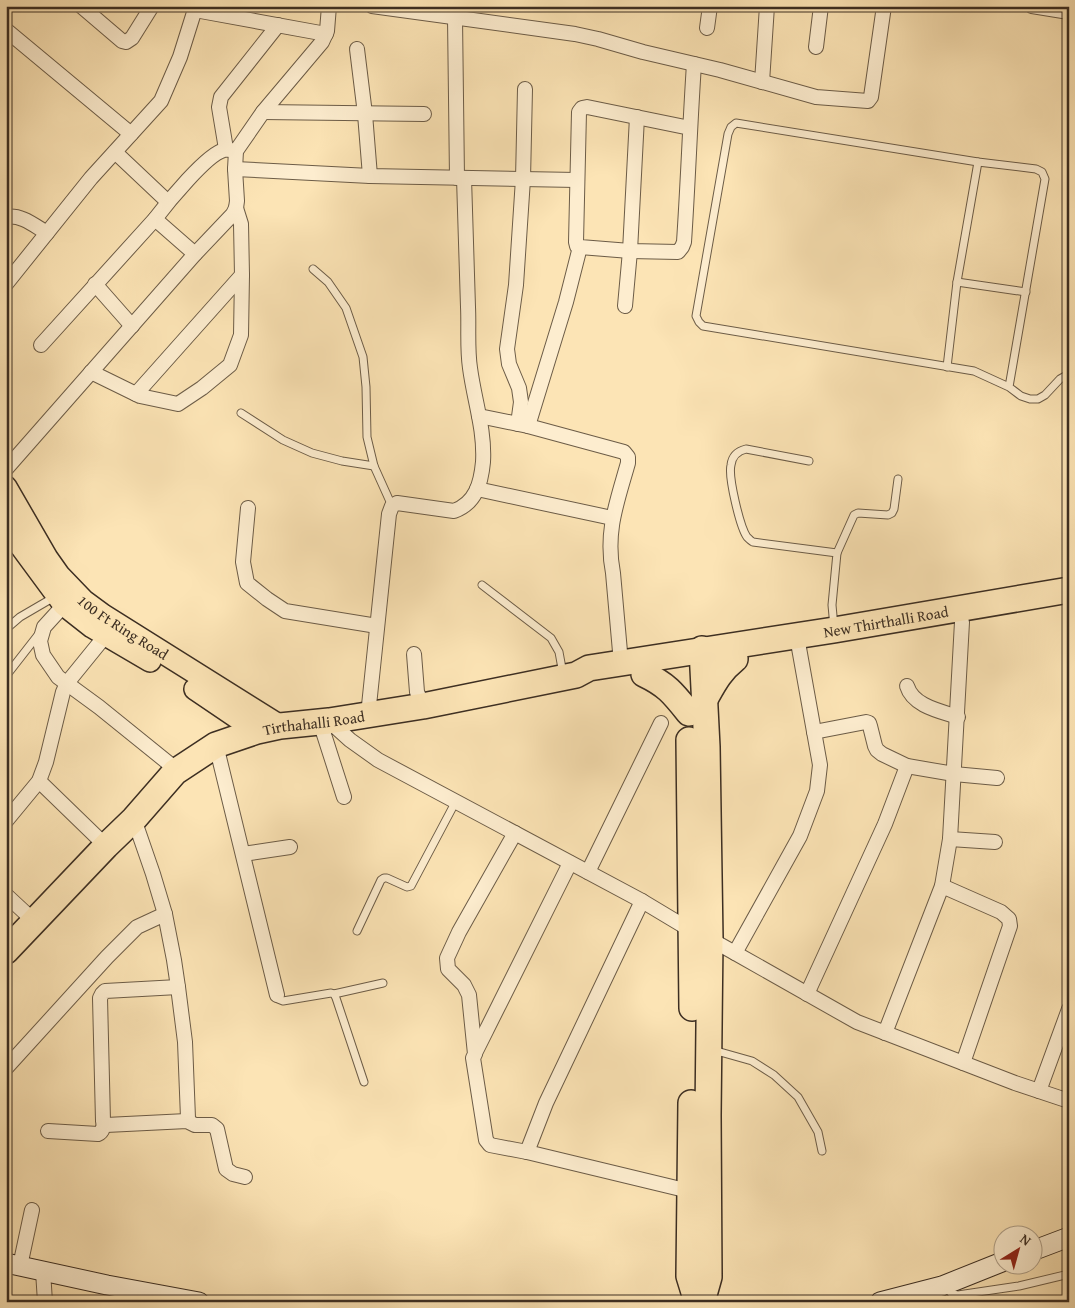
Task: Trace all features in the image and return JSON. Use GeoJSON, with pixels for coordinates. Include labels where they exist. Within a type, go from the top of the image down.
{"type":"FeatureCollection","features":[{"type":"Feature","properties":{"kind":"highway","name":"New Thirthalli Road"},"geometry":{"type":"LineString","coordinates":[[695,659],[834,630],[1069,590]]}},
{"type":"Feature","properties":{"kind":"highway"},"geometry":{"type":"LineString","coordinates":[[570,676],[592,678],[644,674],[695,659],[735,659],[1069,605]]}},
{"type":"Feature","properties":{"kind":"highway","name":"Tirthahalli Road"},"geometry":{"type":"LineString","coordinates":[[6,951],[134,819],[177,770],[216,745],[268,728],[423,706],[570,676],[589,668],[621,663],[695,659]]}},
{"type":"Feature","properties":{"kind":"highway"},"geometry":{"type":"LineString","coordinates":[[695,659],[697,706],[707,747],[701,935],[692,1052],[690,1276],[697,1302]]}},
{"type":"Feature","properties":{"kind":"highway"},"geometry":{"type":"LineString","coordinates":[[697,706],[724,668],[735,659]]}},
{"type":"Feature","properties":{"kind":"highway"},"geometry":{"type":"LineString","coordinates":[[644,674],[657,680],[697,706]]}},
{"type":"Feature","properties":{"kind":"highway"},"geometry":{"type":"LineString","coordinates":[[701,935],[708,1049],[709,1277],[702,1302]]}},
{"type":"Feature","properties":{"kind":"main road","name":"100 Ft Ring Road"},"geometry":{"type":"LineString","coordinates":[[6,487],[58,575],[84,601],[268,728]]}},
{"type":"Feature","properties":{"kind":"main road","name":"100 Ft Ring Road"},"geometry":{"type":"LineString","coordinates":[[6,522],[19,544],[60,601],[92,627],[268,728]]}},
{"type":"Feature","properties":{"kind":"street"},"geometry":{"type":"LineString","coordinates":[[81,6],[122,41],[126,42],[132,38],[152,6]]}},
{"type":"Feature","properties":{"kind":"street"},"geometry":{"type":"LineString","coordinates":[[40,345],[211,156],[231,150],[322,42],[326,34],[329,6]]}},
{"type":"Feature","properties":{"kind":"street"},"geometry":{"type":"LineString","coordinates":[[372,6],[406,9],[455,18],[575,34],[816,96],[868,101],[871,97],[884,6]]}},
{"type":"Feature","properties":{"kind":"street"},"geometry":{"type":"LineString","coordinates":[[707,28],[710,6]]}},
{"type":"Feature","properties":{"kind":"street"},"geometry":{"type":"LineString","coordinates":[[762,82],[767,6]]}},
{"type":"Feature","properties":{"kind":"street"},"geometry":{"type":"LineString","coordinates":[[816,47],[821,6]]}},
{"type":"Feature","properties":{"kind":"street"},"geometry":{"type":"LineString","coordinates":[[1032,6],[1069,12]]}},
{"type":"Feature","properties":{"kind":"street"},"geometry":{"type":"LineString","coordinates":[[6,284],[91,178],[161,101],[180,57],[196,8],[326,34]]}},
{"type":"Feature","properties":{"kind":"street"},"geometry":{"type":"LineString","coordinates":[[368,715],[389,514],[392,506],[397,503],[454,511],[462,508],[475,495],[478,489],[483,462],[482,437],[470,367],[460,178],[455,18]]}},
{"type":"Feature","properties":{"kind":"street"},"geometry":{"type":"LineString","coordinates":[[6,469],[195,254],[233,214],[237,201],[235,169],[219,107],[221,97],[278,25]]}},
{"type":"Feature","properties":{"kind":"street"},"geometry":{"type":"LineString","coordinates":[[6,30],[131,134]]}},
{"type":"Feature","properties":{"kind":"street"},"geometry":{"type":"LineString","coordinates":[[357,49],[370,176]]}},
{"type":"Feature","properties":{"kind":"street"},"geometry":{"type":"LineString","coordinates":[[690,128],[587,107],[582,108],[579,112],[577,246],[630,251],[678,252],[682,247],[687,198],[694,64]]}},
{"type":"Feature","properties":{"kind":"street"},"geometry":{"type":"LineString","coordinates":[[523,425],[519,388],[509,364],[507,349],[516,285],[523,179],[525,89]]}},
{"type":"Feature","properties":{"kind":"street"},"geometry":{"type":"LineString","coordinates":[[263,112],[424,114]]}},
{"type":"Feature","properties":{"kind":"street"},"geometry":{"type":"LineString","coordinates":[[625,306],[630,251],[637,117]]}},
{"type":"Feature","properties":{"kind":"street"},"geometry":{"type":"LineString","coordinates":[[115,152],[168,202]]}},
{"type":"Feature","properties":{"kind":"street"},"geometry":{"type":"LineString","coordinates":[[235,169],[370,176],[577,180]]}},
{"type":"Feature","properties":{"kind":"street"},"geometry":{"type":"LineString","coordinates":[[91,372],[136,394],[178,404],[202,388],[230,365],[241,335],[241,224],[236,208]]}},
{"type":"Feature","properties":{"kind":"street"},"geometry":{"type":"LineString","coordinates":[[6,217],[12,216],[24,220],[47,233]]}},
{"type":"Feature","properties":{"kind":"street"},"geometry":{"type":"LineString","coordinates":[[155,218],[195,254]]}},
{"type":"Feature","properties":{"kind":"street"},"geometry":{"type":"LineString","coordinates":[[523,425],[566,302],[580,247]]}},
{"type":"Feature","properties":{"kind":"street"},"geometry":{"type":"LineString","coordinates":[[136,394],[242,275]]}},
{"type":"Feature","properties":{"kind":"street"},"geometry":{"type":"LineString","coordinates":[[95,284],[132,326]]}},
{"type":"Feature","properties":{"kind":"street"},"geometry":{"type":"LineString","coordinates":[[479,416],[523,425],[624,452],[628,457],[628,463],[612,518],[610,540],[610,559],[613,573],[621,663]]}},
{"type":"Feature","properties":{"kind":"street"},"geometry":{"type":"LineString","coordinates":[[478,489],[612,518]]}},
{"type":"Feature","properties":{"kind":"street"},"geometry":{"type":"LineString","coordinates":[[248,508],[243,562],[247,583],[285,611],[377,626]]}},
{"type":"Feature","properties":{"kind":"street"},"geometry":{"type":"LineString","coordinates":[[60,601],[44,627],[40,641],[43,655],[58,677],[99,707],[177,770]]}},
{"type":"Feature","properties":{"kind":"street"},"geometry":{"type":"LineString","coordinates":[[885,1033],[942,886],[950,839],[962,622]]}},
{"type":"Feature","properties":{"kind":"street"},"geometry":{"type":"LineString","coordinates":[[6,821],[40,781],[67,683],[106,635]]}},
{"type":"Feature","properties":{"kind":"street"},"geometry":{"type":"LineString","coordinates":[[735,953],[800,836],[817,791],[820,765],[799,648]]}},
{"type":"Feature","properties":{"kind":"street"},"geometry":{"type":"LineString","coordinates":[[414,654],[417,692],[423,706]]}},
{"type":"Feature","properties":{"kind":"street"},"geometry":{"type":"LineString","coordinates":[[906,686],[908,692],[917,701],[958,717]]}},
{"type":"Feature","properties":{"kind":"street"},"geometry":{"type":"LineString","coordinates":[[325,721],[344,797]]}},
{"type":"Feature","properties":{"kind":"street"},"geometry":{"type":"LineString","coordinates":[[325,721],[378,760],[642,901],[856,1022],[1069,1101]]}},
{"type":"Feature","properties":{"kind":"street"},"geometry":{"type":"LineString","coordinates":[[814,732],[866,722],[869,723],[877,750],[906,766],[954,774],[997,778]]}},
{"type":"Feature","properties":{"kind":"street"},"geometry":{"type":"LineString","coordinates":[[588,872],[661,723]]}},
{"type":"Feature","properties":{"kind":"street"},"geometry":{"type":"LineString","coordinates":[[216,745],[277,995]]}},
{"type":"Feature","properties":{"kind":"street"},"geometry":{"type":"LineString","coordinates":[[807,994],[885,824],[906,766]]}},
{"type":"Feature","properties":{"kind":"street"},"geometry":{"type":"LineString","coordinates":[[40,781],[106,846]]}},
{"type":"Feature","properties":{"kind":"street"},"geometry":{"type":"LineString","coordinates":[[134,819],[165,914],[178,987],[185,1042],[187,1121]]}},
{"type":"Feature","properties":{"kind":"street"},"geometry":{"type":"LineString","coordinates":[[475,1054],[470,995],[464,985],[448,969],[446,958],[515,833]]}},
{"type":"Feature","properties":{"kind":"street"},"geometry":{"type":"LineString","coordinates":[[950,839],[995,842]]}},
{"type":"Feature","properties":{"kind":"street"},"geometry":{"type":"LineString","coordinates":[[242,854],[290,846]]}},
{"type":"Feature","properties":{"kind":"street"},"geometry":{"type":"LineString","coordinates":[[570,863],[473,1058],[486,1140],[490,1145],[690,1191]]}},
{"type":"Feature","properties":{"kind":"street"},"geometry":{"type":"LineString","coordinates":[[942,886],[1001,912],[1008,919],[1010,926],[963,1063]]}},
{"type":"Feature","properties":{"kind":"street"},"geometry":{"type":"LineString","coordinates":[[6,895],[34,921]]}},
{"type":"Feature","properties":{"kind":"street"},"geometry":{"type":"LineString","coordinates":[[526,1152],[546,1103],[642,901]]}},
{"type":"Feature","properties":{"kind":"street"},"geometry":{"type":"LineString","coordinates":[[6,1068],[107,957],[137,927],[165,914]]}},
{"type":"Feature","properties":{"kind":"street"},"geometry":{"type":"LineString","coordinates":[[48,1131],[98,1134],[102,1130],[104,1124],[100,998],[102,994],[106,991],[178,987]]}},
{"type":"Feature","properties":{"kind":"street"},"geometry":{"type":"LineString","coordinates":[[1039,1091],[1069,1009]]}},
{"type":"Feature","properties":{"kind":"street"},"geometry":{"type":"LineString","coordinates":[[104,1124],[187,1121],[195,1125],[212,1125],[217,1129],[226,1169],[234,1174],[246,1177]]}},
{"type":"Feature","properties":{"kind":"street"},"geometry":{"type":"LineString","coordinates":[[32,1210],[13,1264],[107,1285],[199,1302]]}},
{"type":"Feature","properties":{"kind":"street"},"geometry":{"type":"LineString","coordinates":[[1042,1247],[1069,1236]]}},
{"type":"Feature","properties":{"kind":"street"},"geometry":{"type":"LineString","coordinates":[[880,1302],[942,1286],[992,1266]]}},
{"type":"Feature","properties":{"kind":"street"},"geometry":{"type":"LineString","coordinates":[[43,1271],[45,1302]]}},
{"type":"Feature","properties":{"kind":"lane"},"geometry":{"type":"LineString","coordinates":[[1009,388],[1045,179],[1042,172],[1036,169],[978,162],[736,123],[730,127],[696,316],[703,326],[974,372],[1030,399],[1038,399],[1045,396],[1060,379],[1069,375]]}},
{"type":"Feature","properties":{"kind":"lane"},"geometry":{"type":"LineString","coordinates":[[947,367],[957,282],[978,162]]}},
{"type":"Feature","properties":{"kind":"lane"},"geometry":{"type":"LineString","coordinates":[[313,269],[328,282],[346,308],[362,357],[366,387],[367,437],[374,466],[392,506]]}},
{"type":"Feature","properties":{"kind":"lane"},"geometry":{"type":"LineString","coordinates":[[957,282],[1026,292]]}},
{"type":"Feature","properties":{"kind":"lane"},"geometry":{"type":"LineString","coordinates":[[241,413],[283,440],[312,454],[374,466]]}},
{"type":"Feature","properties":{"kind":"lane"},"geometry":{"type":"LineString","coordinates":[[810,461],[746,449],[739,451],[734,456],[730,466],[732,491],[743,529],[747,537],[753,542],[838,554]]}},
{"type":"Feature","properties":{"kind":"lane"},"geometry":{"type":"LineString","coordinates":[[834,630],[832,605],[838,554],[854,515],[858,513],[888,515],[892,513],[898,479]]}},
{"type":"Feature","properties":{"kind":"lane"},"geometry":{"type":"LineString","coordinates":[[482,585],[550,638],[570,676]]}},
{"type":"Feature","properties":{"kind":"lane"},"geometry":{"type":"LineString","coordinates":[[6,629],[20,617],[60,601]]}},
{"type":"Feature","properties":{"kind":"lane"},"geometry":{"type":"LineString","coordinates":[[6,676],[44,627]]}},
{"type":"Feature","properties":{"kind":"lane"},"geometry":{"type":"LineString","coordinates":[[357,931],[381,880],[387,878],[407,887],[410,886],[456,802]]}},
{"type":"Feature","properties":{"kind":"lane"},"geometry":{"type":"LineString","coordinates":[[277,995],[278,999],[283,1001],[334,994],[383,983]]}},
{"type":"Feature","properties":{"kind":"lane"},"geometry":{"type":"LineString","coordinates":[[334,994],[364,1082]]}},
{"type":"Feature","properties":{"kind":"lane"},"geometry":{"type":"LineString","coordinates":[[708,1049],[752,1061],[774,1075],[798,1097],[818,1132],[822,1151]]}},
{"type":"Feature","properties":{"kind":"lane"},"geometry":{"type":"LineString","coordinates":[[942,1286],[951,1293],[958,1295],[1019,1286],[1069,1274]]}}]}
